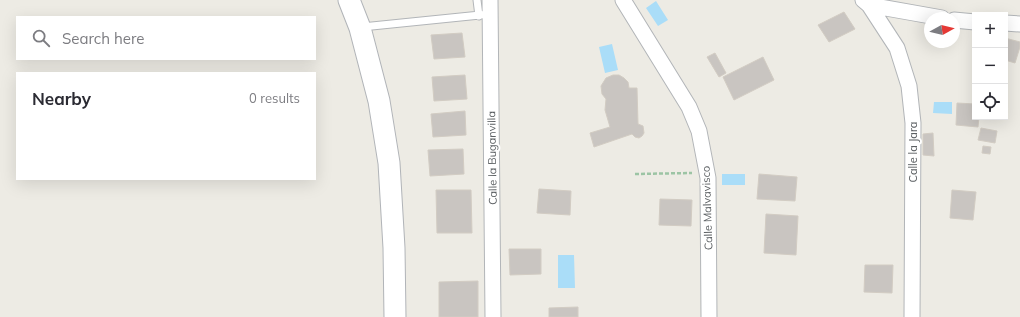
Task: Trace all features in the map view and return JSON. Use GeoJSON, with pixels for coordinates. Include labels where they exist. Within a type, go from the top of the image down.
{"type":"FeatureCollection","features":[{"type":"Feature","properties":{"kind":"main road"},"geometry":{"type":"LineString","coordinates":[[349,0],[360,28],[379,101],[389,163],[394,248],[395,317]]}},
{"type":"Feature","properties":{"kind":"street","name":"Calle Malvavisco"},"geometry":{"type":"LineString","coordinates":[[623,0],[689,107],[699,131],[707,173],[709,317]]}},
{"type":"Feature","properties":{"kind":"street"},"geometry":{"type":"LineString","coordinates":[[866,3],[924,14]]}},
{"type":"Feature","properties":{"kind":"street","name":"Calle la Jara"},"geometry":{"type":"LineString","coordinates":[[866,3],[897,48],[909,86],[913,122],[912,317]]}},
{"type":"Feature","properties":{"kind":"street","name":"Calle la Buganvilla"},"geometry":{"type":"LineString","coordinates":[[486,10],[493,317]]}},
{"type":"Feature","properties":{"kind":"street"},"geometry":{"type":"LineString","coordinates":[[960,21],[972,22]]}},
{"type":"Feature","properties":{"kind":"street"},"geometry":{"type":"LineString","coordinates":[[1008,23],[1020,24]]}},
{"type":"Feature","properties":{"kind":"lane"},"geometry":{"type":"LineString","coordinates":[[477,0],[486,10]]}},
{"type":"Feature","properties":{"kind":"lane"},"geometry":{"type":"LineString","coordinates":[[360,28],[486,10]]}},
{"type":"Feature","properties":{"kind":"path"},"geometry":{"type":"LineString","coordinates":[[635,174],[707,173]]}},
{"type":"Feature","properties":{"kind":"water"},"geometry":{"type":"Polygon","coordinates":[[[656,1],[668,20],[658,26],[646,8],[656,1]]]}},
{"type":"Feature","properties":{"kind":"water"},"geometry":{"type":"Polygon","coordinates":[[[612,44],[618,70],[605,73],[599,47],[612,44]]]}},
{"type":"Feature","properties":{"kind":"water"},"geometry":{"type":"Polygon","coordinates":[[[934,102],[952,102],[952,114],[933,113],[934,102]]]}},
{"type":"Feature","properties":{"kind":"water"},"geometry":{"type":"Polygon","coordinates":[[[722,174],[745,174],[745,185],[722,185],[722,174]]]}},
{"type":"Feature","properties":{"kind":"water"},"geometry":{"type":"Polygon","coordinates":[[[558,255],[574,255],[575,288],[558,288],[558,255]]]}},
{"type":"Feature","properties":{"kind":"building"},"geometry":{"type":"Polygon","coordinates":[[[844,12],[855,29],[829,42],[818,25],[844,12]]]}},
{"type":"Feature","properties":{"kind":"building"},"geometry":{"type":"Polygon","coordinates":[[[462,33],[465,57],[434,59],[431,35],[462,33]]]}},
{"type":"Feature","properties":{"kind":"building"},"geometry":{"type":"Polygon","coordinates":[[[1008,39],[1020,42],[1015,63],[1008,61],[1008,39]]]}},
{"type":"Feature","properties":{"kind":"building"},"geometry":{"type":"Polygon","coordinates":[[[715,53],[726,73],[719,77],[707,57],[715,53]]]}},
{"type":"Feature","properties":{"kind":"building"},"geometry":{"type":"Polygon","coordinates":[[[763,57],[774,80],[734,100],[723,77],[763,57]]]}},
{"type":"Feature","properties":{"kind":"building"},"geometry":{"type":"Polygon","coordinates":[[[465,75],[467,99],[434,101],[432,77],[465,75]]]}},
{"type":"Feature","properties":{"kind":"building"},"geometry":{"type":"Polygon","coordinates":[[[613,75],[619,75],[624,78],[628,82],[629,88],[637,88],[638,124],[643,126],[644,133],[639,138],[632,134],[594,147],[590,133],[610,127],[605,110],[606,99],[602,94],[601,86],[606,78],[613,75]]]}},
{"type":"Feature","properties":{"kind":"building"},"geometry":{"type":"Polygon","coordinates":[[[957,103],[972,104],[972,120],[979,120],[978,127],[956,125],[957,103]]]}},
{"type":"Feature","properties":{"kind":"building"},"geometry":{"type":"Polygon","coordinates":[[[465,111],[466,135],[433,137],[431,114],[465,111]]]}},
{"type":"Feature","properties":{"kind":"building"},"geometry":{"type":"Polygon","coordinates":[[[981,128],[997,131],[995,143],[978,140],[981,128]]]}},
{"type":"Feature","properties":{"kind":"building"},"geometry":{"type":"Polygon","coordinates":[[[933,133],[934,156],[923,155],[923,134],[933,133]]]}},
{"type":"Feature","properties":{"kind":"building"},"geometry":{"type":"Polygon","coordinates":[[[983,146],[991,147],[990,154],[982,153],[983,146]]]}},
{"type":"Feature","properties":{"kind":"building"},"geometry":{"type":"Polygon","coordinates":[[[463,149],[464,174],[430,176],[428,150],[463,149]]]}},
{"type":"Feature","properties":{"kind":"building"},"geometry":{"type":"Polygon","coordinates":[[[759,174],[797,177],[795,201],[757,199],[759,174]]]}},
{"type":"Feature","properties":{"kind":"building"},"geometry":{"type":"Polygon","coordinates":[[[539,189],[571,191],[570,215],[537,213],[539,189]]]}},
{"type":"Feature","properties":{"kind":"building"},"geometry":{"type":"Polygon","coordinates":[[[436,190],[471,190],[472,233],[437,233],[436,190]]]}},
{"type":"Feature","properties":{"kind":"building"},"geometry":{"type":"Polygon","coordinates":[[[952,190],[976,192],[973,220],[950,218],[952,190]]]}},
{"type":"Feature","properties":{"kind":"building"},"geometry":{"type":"Polygon","coordinates":[[[660,199],[692,200],[691,226],[659,225],[660,199]]]}},
{"type":"Feature","properties":{"kind":"building"},"geometry":{"type":"Polygon","coordinates":[[[766,214],[798,216],[796,255],[764,253],[766,214]]]}},
{"type":"Feature","properties":{"kind":"building"},"geometry":{"type":"Polygon","coordinates":[[[509,249],[541,249],[541,274],[510,275],[509,249]]]}},
{"type":"Feature","properties":{"kind":"building"},"geometry":{"type":"Polygon","coordinates":[[[865,265],[893,265],[892,293],[864,292],[865,265]]]}},
{"type":"Feature","properties":{"kind":"building"},"geometry":{"type":"Polygon","coordinates":[[[478,281],[478,317],[439,317],[439,282],[478,281]]]}},
{"type":"Feature","properties":{"kind":"building"},"geometry":{"type":"Polygon","coordinates":[[[578,307],[578,317],[549,317],[549,308],[578,307]]]}}]}
